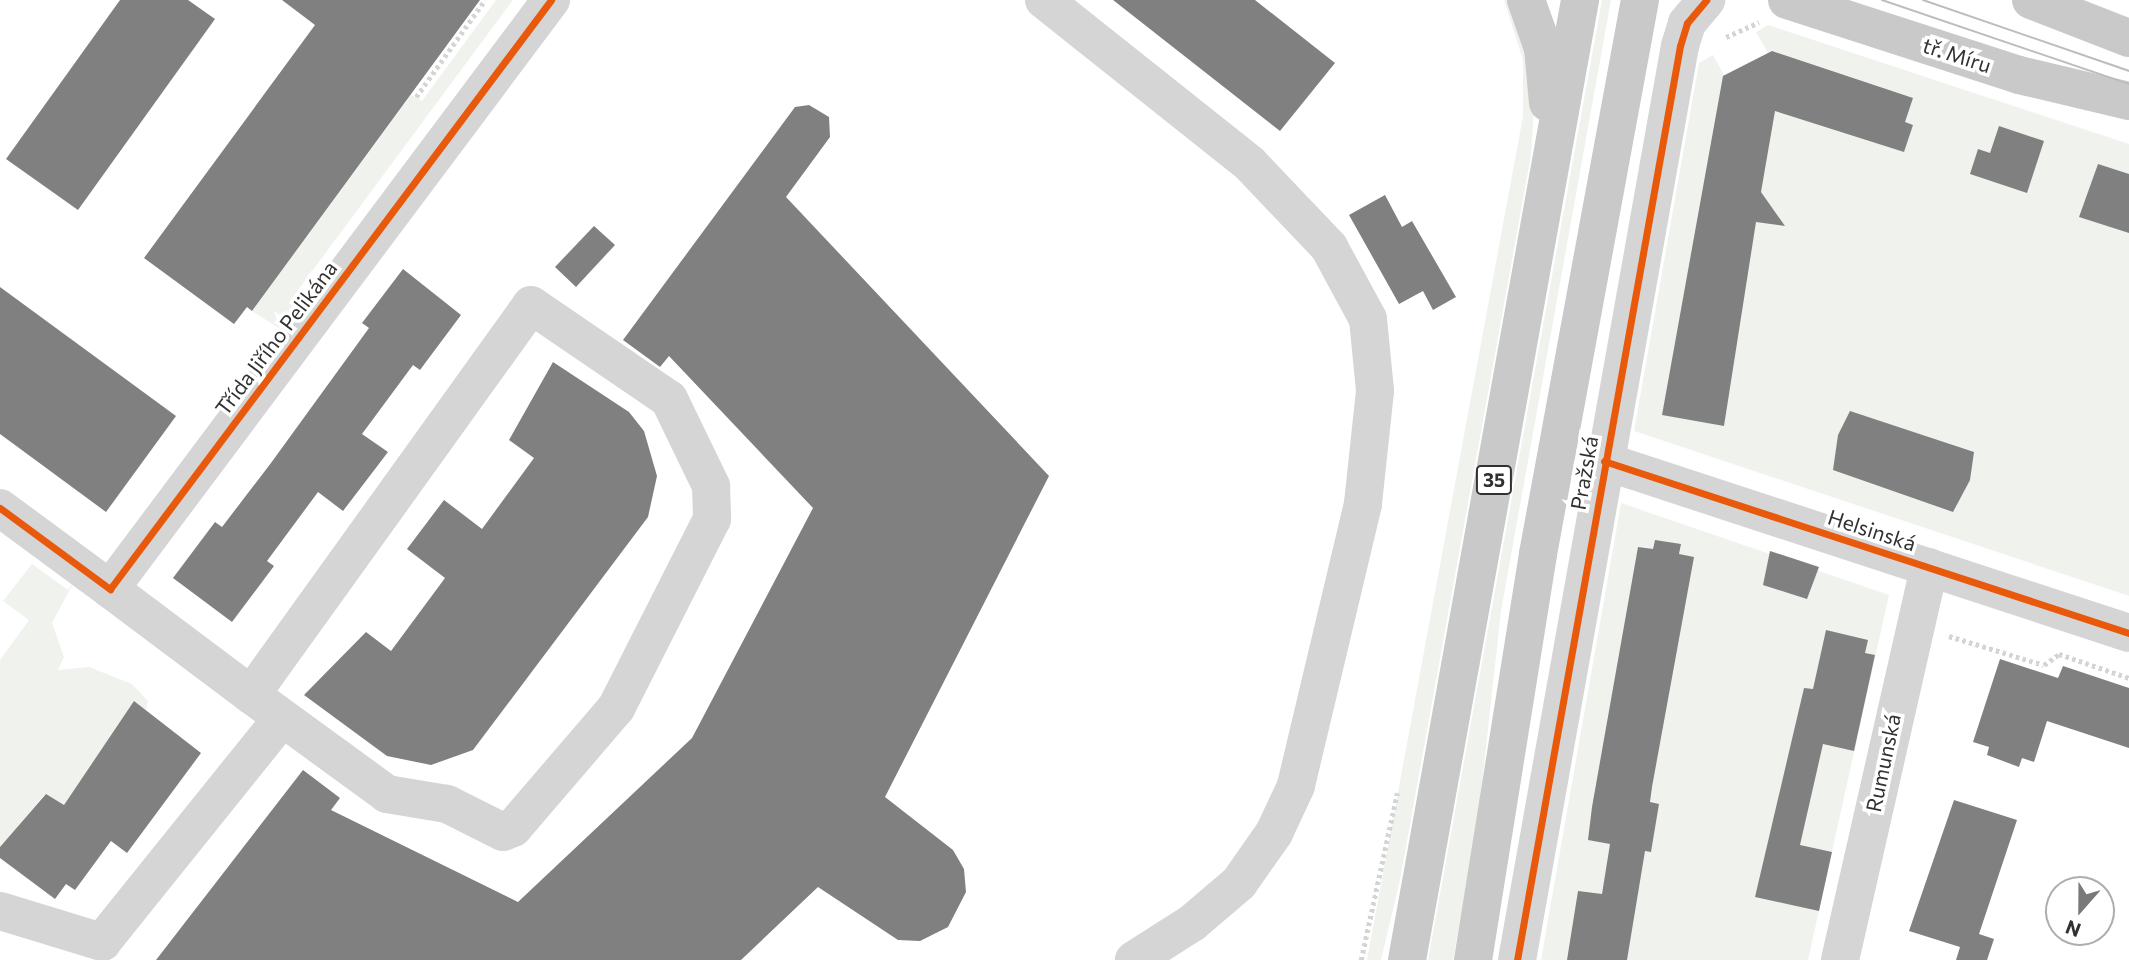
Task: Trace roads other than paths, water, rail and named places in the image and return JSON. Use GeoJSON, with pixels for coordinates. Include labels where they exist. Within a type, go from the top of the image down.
{"type":"FeatureCollection","features":[{"type":"Feature","properties":{"kind":"main road"},"geometry":{"type":"LineString","coordinates":[[1527,0],[1547,74],[1546,186]]}},
{"type":"Feature","properties":{"kind":"main road","name":"35"},"geometry":{"type":"LineString","coordinates":[[1407,960],[1580,0]]}},
{"type":"Feature","properties":{"kind":"main road","name":"Pražská"},"geometry":{"type":"LineString","coordinates":[[1473,960],[1538,554],[1640,0]]}},
{"type":"Feature","properties":{"kind":"main road","name":"tř. Míru"},"geometry":{"type":"LineString","coordinates":[[1787,0],[2019,75],[2122,99]]}},
{"type":"Feature","properties":{"kind":"main road"},"geometry":{"type":"LineString","coordinates":[[2031,0],[2129,38]]}},
{"type":"Feature","properties":{"kind":"street","name":"Třída Jiřího Pelikána"},"geometry":{"type":"LineString","coordinates":[[110,589],[551,0]]}},
{"type":"Feature","properties":{"kind":"street"},"geometry":{"type":"LineString","coordinates":[[1044,0],[1250,164],[1329,247],[1368,319],[1375,391],[1363,504],[1296,786],[1274,833],[1239,883],[1192,923],[1134,960]]}},
{"type":"Feature","properties":{"kind":"street","name":"Pražská"},"geometry":{"type":"LineString","coordinates":[[1517,960],[1680,46],[1687,23],[1706,0]]}},
{"type":"Feature","properties":{"kind":"street"},"geometry":{"type":"LineString","coordinates":[[0,508],[110,589],[251,695],[282,718],[387,794],[447,804],[492,827],[513,828],[615,708],[712,519],[711,486],[703,461],[669,399],[531,304],[251,695]]}},
{"type":"Feature","properties":{"kind":"street","name":"Helsinská"},"geometry":{"type":"LineString","coordinates":[[1604,461],[2129,634]]}},
{"type":"Feature","properties":{"kind":"street","name":"Rumunská"},"geometry":{"type":"LineString","coordinates":[[1840,960],[1913,625],[1929,567]]}},
{"type":"Feature","properties":{"kind":"street"},"geometry":{"type":"LineString","coordinates":[[0,911],[102,942],[282,718]]}},
{"type":"Feature","properties":{"kind":"tram line"},"geometry":{"type":"LineString","coordinates":[[1882,0],[2129,84]]}},
{"type":"Feature","properties":{"kind":"tram line"},"geometry":{"type":"LineString","coordinates":[[1923,0],[2129,71]]}}]}
